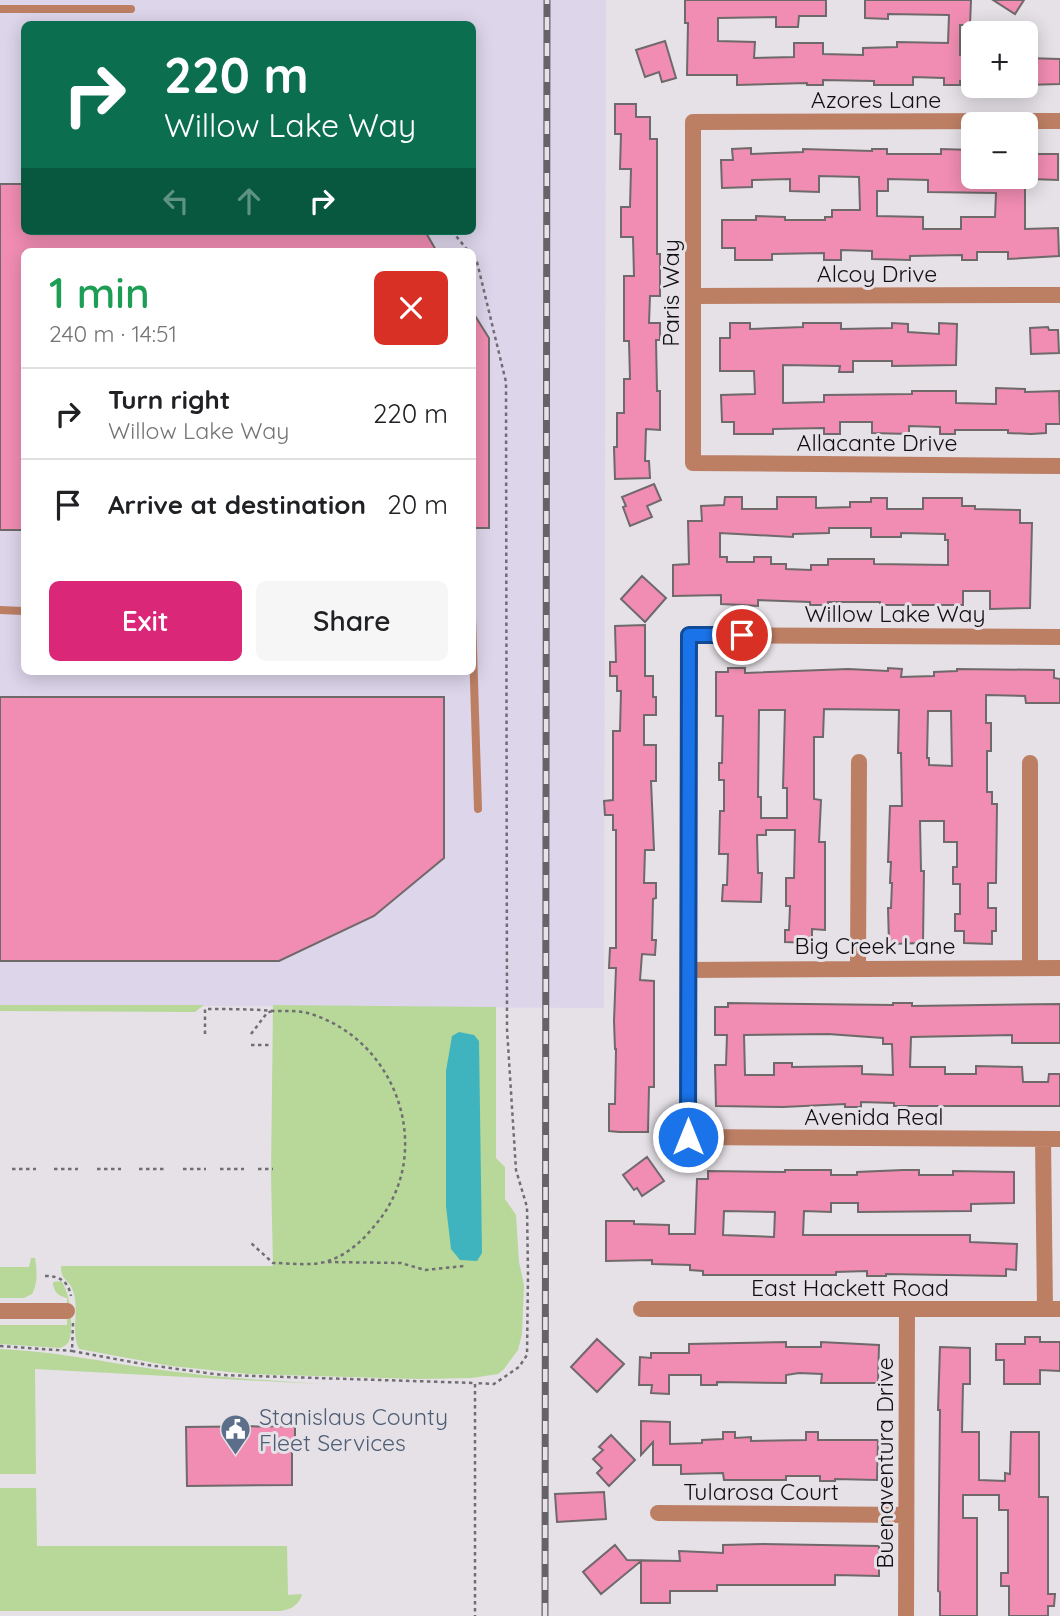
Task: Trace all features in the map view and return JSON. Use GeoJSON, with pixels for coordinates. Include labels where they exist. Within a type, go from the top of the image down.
{"type":"FeatureCollection","features":[{"type":"Feature","properties":{"kind":"street","name":"Azores Lane"},"geometry":{"type":"LineString","coordinates":[[693,122],[1060,121]]}},
{"type":"Feature","properties":{"kind":"street","name":"Paris Way"},"geometry":{"type":"LineString","coordinates":[[693,122],[693,463]]}},
{"type":"Feature","properties":{"kind":"street","name":"Alcoy Drive"},"geometry":{"type":"LineString","coordinates":[[693,296],[1060,295]]}},
{"type":"Feature","properties":{"kind":"street","name":"Allacante Drive"},"geometry":{"type":"LineString","coordinates":[[693,463],[1060,466]]}},
{"type":"Feature","properties":{"kind":"street","name":"Willow Lake Way"},"geometry":{"type":"LineString","coordinates":[[690,970],[689,635],[1060,636]]}},
{"type":"Feature","properties":{"kind":"street"},"geometry":{"type":"LineString","coordinates":[[859,762],[859,968]]}},
{"type":"Feature","properties":{"kind":"street"},"geometry":{"type":"LineString","coordinates":[[1030,763],[1030,967]]}},
{"type":"Feature","properties":{"kind":"street","name":"Big Creek Lane"},"geometry":{"type":"LineString","coordinates":[[690,970],[1060,968]]}},
{"type":"Feature","properties":{"kind":"street","name":"Avenida Real"},"geometry":{"type":"LineString","coordinates":[[690,970],[688,1137],[1060,1139]]}},
{"type":"Feature","properties":{"kind":"street"},"geometry":{"type":"LineString","coordinates":[[1043,1139],[1052,1309]]}},
{"type":"Feature","properties":{"kind":"street","name":"East Hackett Road"},"geometry":{"type":"LineString","coordinates":[[641,1309],[1052,1309]]}},
{"type":"Feature","properties":{"kind":"street","name":"Buenaventura Drive"},"geometry":{"type":"LineString","coordinates":[[906,1616],[907,1310]]}},
{"type":"Feature","properties":{"kind":"street"},"geometry":{"type":"LineString","coordinates":[[0,1311],[71,1311]]}},
{"type":"Feature","properties":{"kind":"street","name":"Tularosa Court"},"geometry":{"type":"LineString","coordinates":[[658,1513],[906,1515]]}},
{"type":"Feature","properties":{"kind":"lane"},"geometry":{"type":"LineString","coordinates":[[0,9],[54,4],[131,9]]}},
{"type":"Feature","properties":{"kind":"lane"},"geometry":{"type":"LineString","coordinates":[[0,610],[21,611]]}},
{"type":"Feature","properties":{"kind":"lane"},"geometry":{"type":"LineString","coordinates":[[474,675],[478,808]]}},
{"type":"Feature","properties":{"kind":"path"},"geometry":{"type":"LineString","coordinates":[[0,1346],[72,1351],[222,1375],[494,1384],[519,1367],[527,1355],[527,1207],[516,1170],[507,1029],[506,382],[476,261]]}},
{"type":"Feature","properties":{"kind":"path"},"geometry":{"type":"LineString","coordinates":[[205,1034],[205,1009],[300,1011],[346,1031],[361,1042],[382,1066],[403,1113],[406,1135],[404,1170],[392,1203],[359,1244],[325,1262]]}},
{"type":"Feature","properties":{"kind":"path"},"geometry":{"type":"LineString","coordinates":[[251,1034],[267,1013],[273,1010]]}},
{"type":"Feature","properties":{"kind":"path"},"geometry":{"type":"LineString","coordinates":[[251,1045],[272,1045]]}},
{"type":"Feature","properties":{"kind":"path"},"geometry":{"type":"LineString","coordinates":[[12,1169],[36,1169]]}},
{"type":"Feature","properties":{"kind":"path"},"geometry":{"type":"LineString","coordinates":[[54,1169],[78,1169]]}},
{"type":"Feature","properties":{"kind":"path"},"geometry":{"type":"LineString","coordinates":[[97,1169],[121,1169]]}},
{"type":"Feature","properties":{"kind":"path"},"geometry":{"type":"LineString","coordinates":[[139,1169],[164,1169]]}},
{"type":"Feature","properties":{"kind":"path"},"geometry":{"type":"LineString","coordinates":[[183,1169],[206,1169]]}},
{"type":"Feature","properties":{"kind":"path"},"geometry":{"type":"LineString","coordinates":[[220,1169],[244,1169]]}},
{"type":"Feature","properties":{"kind":"path"},"geometry":{"type":"LineString","coordinates":[[258,1169],[273,1169]]}},
{"type":"Feature","properties":{"kind":"path"},"geometry":{"type":"LineString","coordinates":[[251,1243],[273,1264],[401,1264],[425,1270],[464,1266]]}},
{"type":"Feature","properties":{"kind":"path"},"geometry":{"type":"LineString","coordinates":[[45,1276],[57,1276],[65,1281],[71,1292],[72,1351]]}},
{"type":"Feature","properties":{"kind":"path"},"geometry":{"type":"LineString","coordinates":[[475,1383],[475,1616]]}},
{"type":"Feature","properties":{"kind":"shaded area"},"geometry":{"type":"Polygon","coordinates":[[[0,0],[606,0],[604,1008],[0,1005],[0,0]]]}},
{"type":"Feature","properties":{"kind":"green space"},"geometry":{"type":"Polygon","coordinates":[[[0,1005],[204,1005],[195,1012],[0,1011],[0,1005]]]}},
{"type":"Feature","properties":{"kind":"green space"},"geometry":{"type":"Polygon","coordinates":[[[273,1005],[496,1007],[496,1158],[505,1167],[505,1199],[516,1215],[519,1262],[524,1285],[522,1334],[518,1350],[498,1374],[472,1378],[420,1379],[249,1374],[171,1366],[79,1349],[75,1335],[75,1298],[62,1275],[61,1266],[273,1266],[273,1005]]]}},
{"type":"Feature","properties":{"kind":"green space"},"geometry":{"type":"Polygon","coordinates":[[[31,1258],[35,1258],[37,1272],[32,1294],[24,1298],[0,1298],[0,1267],[29,1267],[31,1258]]]}},
{"type":"Feature","properties":{"kind":"green space"},"geometry":{"type":"Polygon","coordinates":[[[61,1281],[67,1292],[70,1310],[71,1328],[67,1344],[60,1348],[0,1344],[0,1325],[67,1325],[67,1298],[57,1293],[53,1285],[53,1282],[61,1281]]]}},
{"type":"Feature","properties":{"kind":"green space"},"geometry":{"type":"Polygon","coordinates":[[[0,1349],[58,1354],[195,1374],[320,1384],[35,1369],[36,1474],[0,1474],[0,1349]]]}},
{"type":"Feature","properties":{"kind":"green space"},"geometry":{"type":"Polygon","coordinates":[[[0,1488],[36,1488],[37,1546],[287,1546],[288,1595],[302,1594],[301,1598],[295,1606],[281,1611],[0,1611],[0,1488]]]}},
{"type":"Feature","properties":{"kind":"water"},"geometry":{"type":"Polygon","coordinates":[[[459,1032],[474,1035],[479,1041],[482,1253],[477,1261],[460,1260],[451,1249],[446,1206],[446,1071],[452,1036],[459,1032]]]}},
{"type":"Feature","properties":{"kind":"building"},"geometry":{"type":"Polygon","coordinates":[[[685,0],[826,0],[826,16],[799,16],[798,27],[776,27],[776,17],[718,18],[718,41],[755,42],[754,58],[794,57],[794,43],[823,43],[823,54],[863,55],[863,48],[897,47],[897,42],[948,43],[949,15],[888,14],[888,19],[865,18],[865,0],[971,0],[970,21],[961,21],[960,25],[960,85],[944,85],[944,78],[913,77],[913,85],[874,85],[874,81],[823,80],[823,85],[737,85],[737,75],[687,75],[688,23],[685,23],[685,0]]]}},
{"type":"Feature","properties":{"kind":"building"},"geometry":{"type":"Polygon","coordinates":[[[993,0],[1024,0],[1015,14],[993,0]]]}},
{"type":"Feature","properties":{"kind":"building"},"geometry":{"type":"Polygon","coordinates":[[[665,41],[676,78],[662,82],[659,72],[645,77],[636,50],[665,41]]]}},
{"type":"Feature","properties":{"kind":"building"},"geometry":{"type":"Polygon","coordinates":[[[1038,58],[1060,59],[1060,84],[1038,85],[1038,58]]]}},
{"type":"Feature","properties":{"kind":"building"},"geometry":{"type":"Polygon","coordinates":[[[615,104],[636,104],[636,117],[650,117],[650,139],[657,139],[657,254],[660,254],[660,296],[650,296],[649,323],[660,323],[660,340],[656,340],[660,430],[646,429],[645,461],[649,461],[650,478],[615,479],[617,413],[624,413],[624,379],[630,379],[629,341],[624,341],[624,276],[634,276],[633,237],[621,237],[621,207],[630,207],[631,169],[620,169],[621,134],[615,134],[615,104]]]}},
{"type":"Feature","properties":{"kind":"building"},"geometry":{"type":"Polygon","coordinates":[[[751,148],[751,154],[803,152],[803,149],[887,149],[887,154],[941,154],[941,149],[961,150],[961,189],[1025,189],[1025,229],[1058,228],[1059,256],[1008,259],[1008,252],[977,252],[977,260],[962,260],[962,255],[910,256],[910,260],[872,259],[872,251],[841,250],[841,260],[824,260],[824,253],[772,254],[772,260],[735,260],[735,248],[722,248],[722,220],[756,220],[756,216],[785,217],[785,220],[825,220],[825,217],[832,217],[832,210],[860,210],[859,177],[819,176],[819,192],[790,191],[790,179],[752,180],[752,187],[722,188],[721,160],[733,160],[732,149],[751,148]],[[888,179],[888,191],[877,191],[877,216],[923,217],[923,229],[961,229],[961,217],[995,217],[996,193],[928,192],[928,180],[888,179]]]}},
{"type":"Feature","properties":{"kind":"building"},"geometry":{"type":"Polygon","coordinates":[[[1038,154],[1058,154],[1058,180],[1038,179],[1038,154]]]}},
{"type":"Feature","properties":{"kind":"building"},"geometry":{"type":"Polygon","coordinates":[[[0,184],[21,184],[21,235],[427,235],[435,248],[21,248],[21,530],[0,530],[0,184]]]}},
{"type":"Feature","properties":{"kind":"building"},"geometry":{"type":"Polygon","coordinates":[[[476,317],[489,338],[489,528],[476,528],[476,317]]]}},
{"type":"Feature","properties":{"kind":"building"},"geometry":{"type":"Polygon","coordinates":[[[730,323],[750,323],[750,329],[803,327],[803,323],[841,323],[841,329],[892,328],[892,323],[908,324],[908,332],[939,334],[939,323],[957,324],[956,365],[892,366],[892,361],[853,361],[853,372],[839,372],[840,366],[783,365],[783,403],[824,402],[824,395],[956,391],[956,403],[996,404],[996,388],[1025,389],[1025,392],[1059,391],[1060,424],[1046,424],[1046,433],[1031,434],[1008,433],[1008,430],[955,430],[955,434],[940,434],[940,427],[909,426],[909,434],[872,433],[872,422],[840,422],[840,434],[824,434],[824,428],[773,429],[773,434],[734,434],[734,422],[722,422],[721,395],[755,394],[754,371],[720,371],[720,338],[730,338],[730,323]]]}},
{"type":"Feature","properties":{"kind":"building"},"geometry":{"type":"Polygon","coordinates":[[[1048,327],[1049,330],[1058,330],[1059,353],[1031,354],[1030,328],[1048,327]]]}},
{"type":"Feature","properties":{"kind":"building"},"geometry":{"type":"Polygon","coordinates":[[[654,484],[661,500],[647,506],[652,517],[630,526],[622,497],[654,484]]]}},
{"type":"Feature","properties":{"kind":"building"},"geometry":{"type":"Polygon","coordinates":[[[725,497],[742,497],[742,509],[777,509],[777,497],[816,497],[816,508],[850,507],[850,502],[871,502],[871,498],[887,498],[887,509],[923,509],[923,498],[962,498],[962,506],[975,506],[975,509],[1020,510],[1020,523],[1032,523],[1030,608],[990,609],[990,591],[963,591],[963,605],[828,602],[828,605],[810,605],[810,602],[758,600],[758,606],[721,604],[721,595],[673,596],[673,565],[689,564],[688,521],[702,521],[701,506],[724,505],[725,497]],[[829,528],[829,533],[793,534],[793,537],[720,533],[720,557],[727,557],[727,562],[754,562],[754,557],[771,557],[771,564],[786,564],[786,569],[811,570],[811,565],[828,565],[828,559],[874,559],[874,564],[948,565],[948,540],[945,540],[945,534],[901,533],[901,537],[871,537],[871,528],[829,528]]]}},
{"type":"Feature","properties":{"kind":"building"},"geometry":{"type":"Polygon","coordinates":[[[642,576],[666,598],[645,622],[621,599],[642,576]]]}},
{"type":"Feature","properties":{"kind":"building"},"geometry":{"type":"Polygon","coordinates":[[[645,625],[645,676],[653,676],[656,715],[644,715],[644,745],[656,745],[656,781],[651,781],[654,850],[645,850],[644,883],[656,883],[652,940],[656,940],[655,955],[642,954],[640,980],[654,981],[654,1087],[649,1087],[648,1132],[619,1132],[609,1131],[609,1104],[615,1104],[616,968],[609,968],[610,948],[616,948],[616,830],[613,830],[613,815],[605,815],[604,801],[613,800],[613,731],[620,731],[621,691],[617,691],[617,676],[610,676],[610,662],[616,662],[615,626],[645,625]]]}},
{"type":"Feature","properties":{"kind":"building"},"geometry":{"type":"Polygon","coordinates":[[[728,668],[745,668],[745,673],[848,669],[888,671],[888,668],[902,669],[901,677],[934,676],[934,672],[957,669],[1054,670],[1054,678],[1060,679],[1060,703],[1026,703],[1025,696],[986,695],[986,723],[991,723],[991,751],[987,751],[987,792],[992,792],[992,804],[997,804],[996,883],[988,883],[988,908],[996,908],[996,931],[992,931],[992,944],[964,943],[964,931],[955,931],[955,914],[960,914],[960,884],[953,884],[953,867],[957,867],[957,842],[944,842],[944,821],[920,821],[921,871],[924,871],[923,943],[889,944],[888,908],[891,908],[892,883],[891,862],[888,862],[890,806],[902,806],[901,753],[898,753],[899,710],[824,709],[823,737],[814,737],[814,799],[821,800],[819,842],[825,842],[825,930],[812,929],[812,943],[785,942],[785,930],[789,930],[790,906],[786,906],[786,878],[794,878],[795,830],[766,830],[766,835],[757,835],[758,873],[762,873],[761,902],[722,901],[723,885],[727,885],[728,854],[719,854],[720,811],[724,811],[724,780],[719,780],[723,716],[716,716],[716,672],[728,672],[728,668]],[[759,710],[758,797],[761,797],[761,818],[787,818],[787,788],[783,788],[785,710],[759,710]],[[928,711],[929,765],[952,766],[951,711],[928,711]]]}},
{"type":"Feature","properties":{"kind":"building"},"geometry":{"type":"Polygon","coordinates":[[[0,697],[444,697],[444,858],[374,916],[279,961],[0,961],[0,697]]]}},
{"type":"Feature","properties":{"kind":"building"},"geometry":{"type":"Polygon","coordinates":[[[728,1003],[912,1003],[912,1006],[1060,1004],[1060,1043],[1012,1043],[1012,1035],[911,1037],[910,1067],[945,1067],[945,1074],[976,1074],[976,1066],[1022,1067],[1023,1082],[1048,1082],[1049,1074],[1060,1074],[1060,1106],[894,1106],[894,1103],[861,1102],[861,1107],[845,1107],[845,1104],[716,1106],[715,1065],[726,1065],[727,1035],[715,1035],[715,1007],[728,1007],[728,1003]],[[828,1034],[744,1035],[745,1075],[774,1075],[774,1063],[792,1063],[792,1067],[862,1066],[862,1074],[893,1075],[892,1044],[883,1044],[883,1038],[828,1034]]]}},
{"type":"Feature","properties":{"kind":"building"},"geometry":{"type":"Polygon","coordinates":[[[647,1157],[664,1181],[642,1196],[623,1175],[647,1157]]]}},
{"type":"Feature","properties":{"kind":"building"},"geometry":{"type":"Polygon","coordinates":[[[831,1170],[831,1175],[857,1175],[857,1172],[919,1170],[919,1175],[953,1175],[953,1171],[1014,1172],[1014,1203],[971,1204],[971,1211],[858,1212],[858,1203],[831,1203],[831,1212],[804,1211],[803,1235],[970,1235],[970,1242],[1017,1244],[1016,1270],[1006,1269],[1006,1276],[867,1276],[867,1271],[836,1272],[836,1275],[703,1275],[703,1271],[690,1270],[690,1265],[652,1264],[652,1260],[606,1261],[606,1221],[669,1225],[669,1234],[695,1234],[697,1179],[708,1179],[708,1171],[831,1170]],[[724,1211],[723,1235],[774,1237],[775,1212],[724,1211]]]}},
{"type":"Feature","properties":{"kind":"building"},"geometry":{"type":"Polygon","coordinates":[[[1025,1337],[1040,1337],[1040,1342],[1060,1342],[1060,1371],[1040,1370],[1040,1384],[1004,1384],[1004,1360],[996,1360],[996,1344],[1025,1344],[1025,1337]]]}},
{"type":"Feature","properties":{"kind":"building"},"geometry":{"type":"Polygon","coordinates":[[[597,1339],[624,1364],[597,1392],[571,1367],[597,1339]]]}},
{"type":"Feature","properties":{"kind":"building"},"geometry":{"type":"Polygon","coordinates":[[[786,1342],[786,1347],[821,1347],[821,1342],[879,1345],[878,1383],[821,1383],[822,1374],[799,1373],[786,1375],[786,1383],[717,1382],[717,1385],[701,1385],[701,1375],[669,1375],[669,1394],[651,1393],[652,1385],[639,1385],[640,1357],[651,1358],[651,1353],[689,1353],[689,1344],[786,1342]]]}},
{"type":"Feature","properties":{"kind":"building"},"geometry":{"type":"Polygon","coordinates":[[[940,1347],[970,1348],[970,1384],[963,1384],[962,1432],[979,1432],[979,1480],[1005,1481],[1005,1473],[1010,1474],[1011,1432],[1039,1432],[1039,1497],[1048,1497],[1048,1594],[1055,1594],[1054,1606],[1048,1606],[1048,1616],[1009,1616],[1009,1586],[1001,1586],[1001,1573],[1008,1573],[1008,1510],[999,1510],[999,1495],[963,1495],[963,1518],[977,1518],[977,1616],[940,1616],[940,1347]]]}},
{"type":"Feature","properties":{"kind":"building"},"geometry":{"type":"Polygon","coordinates":[[[641,1421],[670,1422],[670,1444],[723,1439],[723,1432],[735,1432],[735,1438],[751,1437],[751,1441],[806,1440],[806,1432],[818,1432],[818,1440],[878,1440],[877,1480],[820,1481],[820,1476],[786,1476],[786,1480],[724,1480],[723,1473],[681,1474],[681,1465],[653,1465],[653,1442],[641,1455],[641,1421]]]}},
{"type":"Feature","properties":{"kind":"building","name":"Stanislaus County Fleet Services"},"geometry":{"type":"Polygon","coordinates":[[[295,1426],[292,1485],[187,1486],[186,1427],[295,1426]]]}},
{"type":"Feature","properties":{"kind":"building"},"geometry":{"type":"Polygon","coordinates":[[[611,1435],[635,1460],[609,1486],[597,1473],[602,1468],[593,1459],[603,1450],[599,1447],[611,1435]]]}},
{"type":"Feature","properties":{"kind":"building"},"geometry":{"type":"Polygon","coordinates":[[[604,1492],[606,1519],[557,1522],[555,1494],[604,1492]]]}},
{"type":"Feature","properties":{"kind":"building"},"geometry":{"type":"Polygon","coordinates":[[[615,1545],[627,1560],[680,1561],[679,1551],[723,1553],[723,1545],[879,1546],[879,1576],[835,1575],[835,1585],[717,1585],[717,1591],[670,1591],[670,1603],[641,1603],[641,1561],[601,1594],[583,1572],[615,1545]]]}},
{"type":"Feature","properties":{"kind":"railway"},"geometry":{"type":"LineString","coordinates":[[545,1616],[547,0]]}},
{"type":"Feature","properties":{"kind":"place","name":"Stanislaus County Fleet Services"},"geometry":{"type":"Point","coordinates":[236,1456]}},
{"type":"Feature","properties":{"kind":"route"},"geometry":{"type":"LineString","coordinates":[[688,1137],[689,635],[742,635]]}}]}
